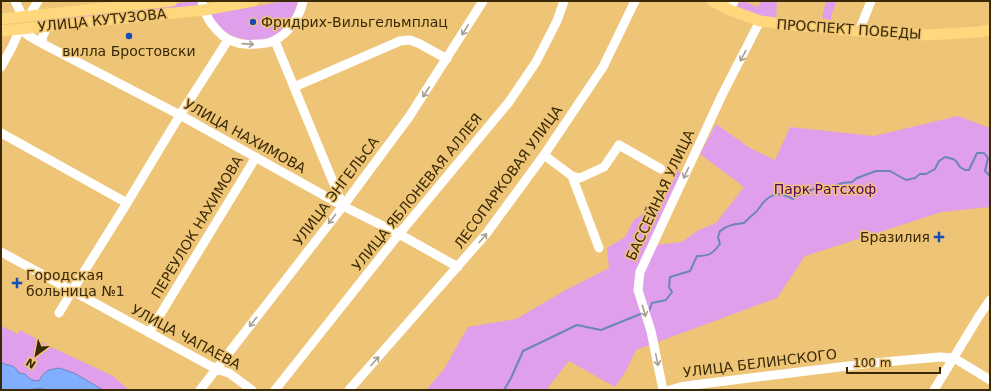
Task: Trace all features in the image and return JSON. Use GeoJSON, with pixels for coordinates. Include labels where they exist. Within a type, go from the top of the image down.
{"type":"FeatureCollection","features":[{"type":"Feature","properties":{"kind":"main road","name":"УЛИЦА КУТУЗОВА"},"geometry":{"type":"LineString","coordinates":[[1,19],[172,1]]}},
{"type":"Feature","properties":{"kind":"main road","name":"УЛИЦА КУТУЗОВА"},"geometry":{"type":"LineString","coordinates":[[1,31],[203,5],[252,1]]}},
{"type":"Feature","properties":{"kind":"main road","name":"ПРОСПЕКТ ПОБЕДЫ"},"geometry":{"type":"LineString","coordinates":[[712,1],[732,5],[760,21],[808,27],[859,32],[927,35],[990,30]]}},
{"type":"Feature","properties":{"kind":"street"},"geometry":{"type":"LineString","coordinates":[[15,1],[26,17],[38,1]]}},
{"type":"Feature","properties":{"kind":"street"},"geometry":{"type":"LineString","coordinates":[[203,5],[211,25],[228,40],[247,45],[275,41],[293,24],[301,11],[303,1]]}},
{"type":"Feature","properties":{"kind":"street","name":"УЛИЦА ЭНГЕЛЬСА"},"geometry":{"type":"LineString","coordinates":[[200,390],[343,206],[409,117],[483,1]]}},
{"type":"Feature","properties":{"kind":"street","name":"УЛИЦА ЯБЛОНЕВАЯ АЛЛЕЯ"},"geometry":{"type":"LineString","coordinates":[[275,390],[399,234],[509,102],[536,62],[557,21],[564,1]]}},
{"type":"Feature","properties":{"kind":"street","name":"ЛЕСОПАРКОВАЯ УЛИЦА"},"geometry":{"type":"LineString","coordinates":[[349,390],[486,234],[544,155],[603,66],[635,1]]}},
{"type":"Feature","properties":{"kind":"street"},"geometry":{"type":"LineString","coordinates":[[859,32],[871,1]]}},
{"type":"Feature","properties":{"kind":"street","name":"БАССЕЙНАЯ УЛИЦА"},"geometry":{"type":"LineString","coordinates":[[663,390],[650,331],[638,290],[640,272],[722,96],[760,21]]}},
{"type":"Feature","properties":{"kind":"street"},"geometry":{"type":"LineString","coordinates":[[43,44],[43,35],[48,26]]}},
{"type":"Feature","properties":{"kind":"street"},"geometry":{"type":"LineString","coordinates":[[1,67],[20,29]]}},
{"type":"Feature","properties":{"kind":"street","name":"УЛИЦА НАХИМОВА"},"geometry":{"type":"LineString","coordinates":[[20,29],[43,44],[180,115],[343,206],[399,234],[458,267]]}},
{"type":"Feature","properties":{"kind":"street"},"geometry":{"type":"LineString","coordinates":[[59,313],[180,115],[228,40]]}},
{"type":"Feature","properties":{"kind":"street"},"geometry":{"type":"LineString","coordinates":[[294,87],[400,41],[410,40],[447,59]]}},
{"type":"Feature","properties":{"kind":"street"},"geometry":{"type":"LineString","coordinates":[[275,41],[343,206]]}},
{"type":"Feature","properties":{"kind":"street"},"geometry":{"type":"LineString","coordinates":[[1,133],[127,203]]}},
{"type":"Feature","properties":{"kind":"street"},"geometry":{"type":"LineString","coordinates":[[544,155],[572,176],[580,178],[604,167],[619,145],[661,169]]}},
{"type":"Feature","properties":{"kind":"street","name":"ПЕРЕУЛОК НАХИМОВА"},"geometry":{"type":"LineString","coordinates":[[149,333],[256,157]]}},
{"type":"Feature","properties":{"kind":"street"},"geometry":{"type":"LineString","coordinates":[[572,176],[599,248]]}},
{"type":"Feature","properties":{"kind":"street","name":"УЛИЦА ЧАПАЕВА"},"geometry":{"type":"LineString","coordinates":[[1,252],[216,369],[229,373],[252,390]]}},
{"type":"Feature","properties":{"kind":"street"},"geometry":{"type":"LineString","coordinates":[[934,390],[990,300]]}},
{"type":"Feature","properties":{"kind":"street","name":"УЛИЦА БЕЛИНСКОГО"},"geometry":{"type":"LineString","coordinates":[[670,390],[693,385],[873,363],[940,357],[954,358]]}},
{"type":"Feature","properties":{"kind":"street"},"geometry":{"type":"LineString","coordinates":[[954,358],[990,380]]}},
{"type":"Feature","properties":{"kind":"green space"},"geometry":{"type":"Polygon","coordinates":[[[198,1],[198,7],[40,22],[40,17],[198,1]]]}},
{"type":"Feature","properties":{"kind":"green space"},"geometry":{"type":"Polygon","coordinates":[[[284,1],[298,1],[293,17],[275,37],[260,40],[246,40],[232,36],[220,28],[211,17],[212,14],[284,1]]]}},
{"type":"Feature","properties":{"kind":"green space"},"geometry":{"type":"Polygon","coordinates":[[[740,1],[747,2],[758,7],[761,1],[777,1],[776,20],[736,9],[740,1]]]}},
{"type":"Feature","properties":{"kind":"green space"},"geometry":{"type":"Polygon","coordinates":[[[826,1],[837,1],[831,16],[831,20],[822,18],[826,1]]]}},
{"type":"Feature","properties":{"kind":"green space","name":"Парк Ратсхоф"},"geometry":{"type":"Polygon","coordinates":[[[958,116],[990,128],[990,207],[942,212],[805,256],[777,298],[636,350],[627,369],[615,387],[569,361],[546,390],[426,390],[444,369],[468,327],[516,319],[566,290],[609,268],[607,248],[625,237],[634,220],[651,209],[660,209],[678,170],[682,175],[655,245],[682,242],[697,231],[716,223],[744,187],[700,154],[716,124],[750,148],[775,160],[790,127],[874,136],[958,116]]]}},
{"type":"Feature","properties":{"kind":"green space"},"geometry":{"type":"Polygon","coordinates":[[[1,326],[18,334],[20,330],[49,346],[113,376],[128,390],[1,390],[1,326]]]}},
{"type":"Feature","properties":{"kind":"water"},"geometry":{"type":"Polygon","coordinates":[[[1,361],[2,363],[13,366],[19,373],[25,374],[31,380],[39,381],[47,371],[59,368],[74,373],[103,390],[45,390],[42,388],[33,390],[1,390],[1,361]]]}},
{"type":"Feature","properties":{"kind":"waterway"},"geometry":{"type":"LineString","coordinates":[[649,311],[652,303],[666,300],[672,292],[669,287],[670,277],[690,271],[697,256],[705,256],[710,254],[720,244],[718,237],[720,231],[731,225],[744,223],[769,197],[773,195],[780,194],[793,199],[798,195],[819,187],[827,189],[842,183],[852,182],[857,178],[876,171],[890,171],[906,180],[915,178],[920,174],[926,174],[935,169],[939,161],[945,157],[953,159],[960,167],[965,170],[969,170],[977,153],[984,153],[988,158],[985,171],[990,176]]}},
{"type":"Feature","properties":{"kind":"waterway"},"geometry":{"type":"LineString","coordinates":[[504,390],[523,351],[577,325],[601,330],[643,313]]}},
{"type":"Feature","properties":{"kind":"place","name":"Фридрих-Вильгельмплац"},"geometry":{"type":"Point","coordinates":[253,22]}},
{"type":"Feature","properties":{"kind":"place","name":"вилла Бростовски"},"geometry":{"type":"Point","coordinates":[129,36]}},
{"type":"Feature","properties":{"kind":"place","name":"Бразилия"},"geometry":{"type":"Point","coordinates":[939,237]}},
{"type":"Feature","properties":{"kind":"place","name":"Городская больница №1"},"geometry":{"type":"Point","coordinates":[17,283]}}]}
